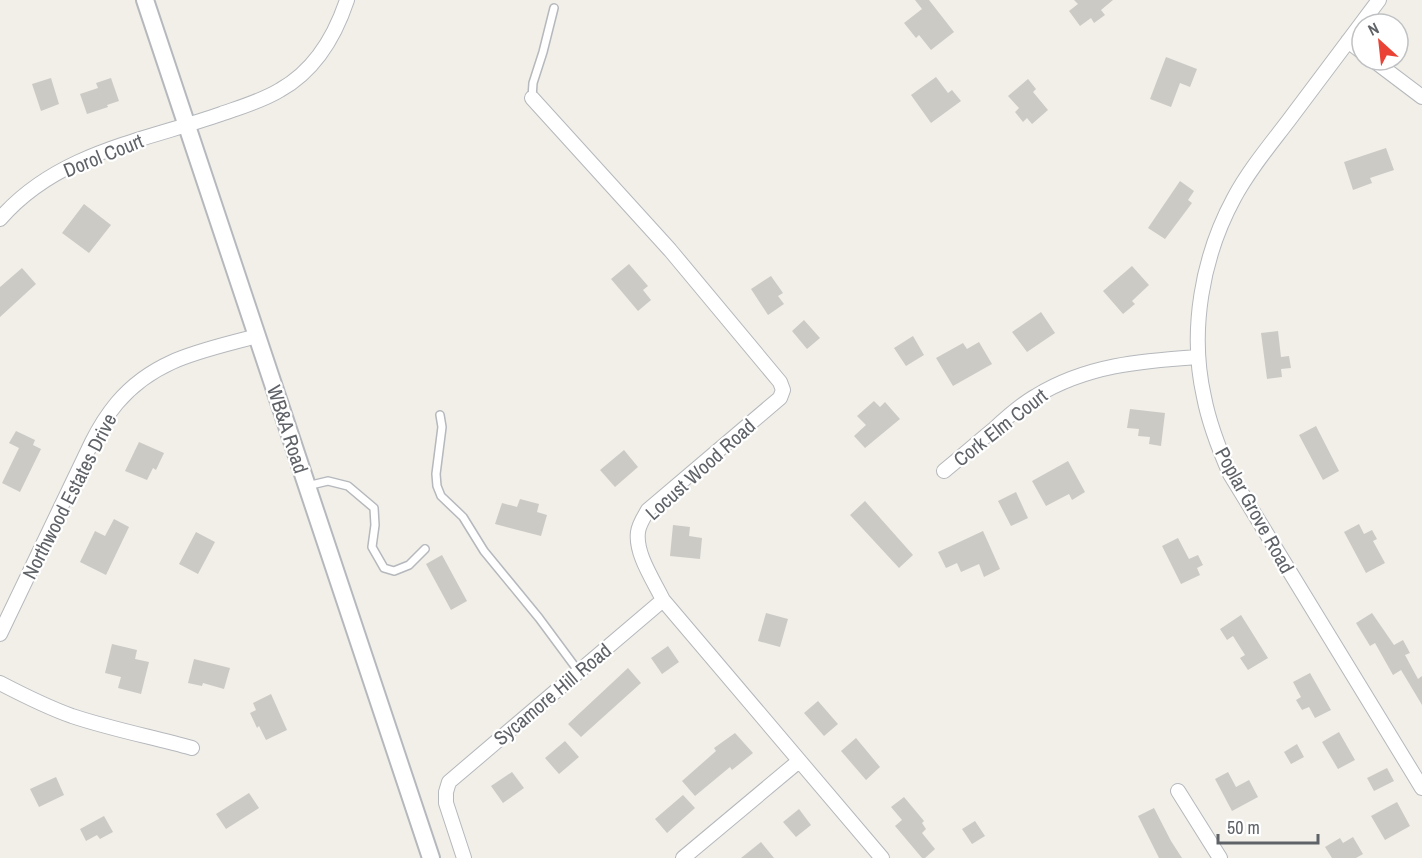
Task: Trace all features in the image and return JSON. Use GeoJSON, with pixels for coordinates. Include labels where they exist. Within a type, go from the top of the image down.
{"type":"FeatureCollection","features":[{"type":"Feature","properties":{"kind":"street","name":"WB&A Road"},"geometry":{"type":"LineString","coordinates":[[145,0],[431,858]]}},
{"type":"Feature","properties":{"kind":"street","name":"Dorol Court"},"geometry":{"type":"LineString","coordinates":[[0,219],[23,195],[72,164],[259,101],[282,89],[297,78],[324,48],[335,31],[347,0]]}},
{"type":"Feature","properties":{"kind":"street","name":"Poplar Grove Road"},"geometry":{"type":"LineString","coordinates":[[1379,0],[1264,153],[1234,198],[1209,262],[1200,311],[1197,338],[1198,357],[1212,429],[1230,474],[1422,788]]}},
{"type":"Feature","properties":{"kind":"street"},"geometry":{"type":"LineString","coordinates":[[1389,72],[1422,97]]}},
{"type":"Feature","properties":{"kind":"street","name":"Locust Wood Road"},"geometry":{"type":"LineString","coordinates":[[532,98],[670,250],[780,382],[783,390],[780,398],[648,510],[641,520],[638,532],[639,546],[645,566],[663,600],[882,858]]}},
{"type":"Feature","properties":{"kind":"street","name":"Northwood Estates Drive"},"geometry":{"type":"LineString","coordinates":[[0,634],[92,442],[115,404],[144,376],[162,365],[257,336]]}},
{"type":"Feature","properties":{"kind":"street","name":"Cork Elm Court"},"geometry":{"type":"LineString","coordinates":[[944,471],[1010,415],[1034,397],[1057,384],[1091,371],[1124,364],[1198,357]]}},
{"type":"Feature","properties":{"kind":"street","name":"Sycamore Hill Road"},"geometry":{"type":"LineString","coordinates":[[464,858],[446,803],[449,783],[663,600]]}},
{"type":"Feature","properties":{"kind":"street"},"geometry":{"type":"LineString","coordinates":[[0,683],[70,715],[192,748]]}},
{"type":"Feature","properties":{"kind":"street"},"geometry":{"type":"LineString","coordinates":[[683,858],[799,760]]}},
{"type":"Feature","properties":{"kind":"street"},"geometry":{"type":"LineString","coordinates":[[1178,790],[1220,858]]}},
{"type":"Feature","properties":{"kind":"lane"},"geometry":{"type":"LineString","coordinates":[[532,98],[533,83],[554,8]]}},
{"type":"Feature","properties":{"kind":"lane"},"geometry":{"type":"LineString","coordinates":[[440,415],[442,426],[436,474],[441,496],[464,517],[484,551],[539,618],[579,672]]}},
{"type":"Feature","properties":{"kind":"lane"},"geometry":{"type":"LineString","coordinates":[[307,486],[328,481],[348,486],[374,508],[375,525],[372,547],[384,568],[394,571],[409,565],[425,549]]}},
{"type":"Feature","properties":{"kind":"building"},"geometry":{"type":"Polygon","coordinates":[[[915,0],[929,0],[954,32],[931,50],[919,35],[916,38],[904,23],[922,9],[915,0]]]}},
{"type":"Feature","properties":{"kind":"building"},"geometry":{"type":"Polygon","coordinates":[[[1074,0],[1113,0],[1101,10],[1105,15],[1094,23],[1091,18],[1080,26],[1069,11],[1078,4],[1074,0]]]}},
{"type":"Feature","properties":{"kind":"building"},"geometry":{"type":"Polygon","coordinates":[[[1166,57],[1197,69],[1190,87],[1180,83],[1171,107],[1150,99],[1166,57]]]}},
{"type":"Feature","properties":{"kind":"building"},"geometry":{"type":"Polygon","coordinates":[[[936,77],[948,93],[952,90],[961,101],[931,123],[911,95],[936,77]]]}},
{"type":"Feature","properties":{"kind":"building"},"geometry":{"type":"Polygon","coordinates":[[[51,78],[59,104],[41,111],[32,84],[51,78]]]}},
{"type":"Feature","properties":{"kind":"building"},"geometry":{"type":"Polygon","coordinates":[[[111,78],[119,101],[87,114],[80,94],[98,88],[96,83],[111,78]]]}},
{"type":"Feature","properties":{"kind":"building"},"geometry":{"type":"Polygon","coordinates":[[[1028,79],[1036,89],[1033,92],[1048,110],[1032,124],[1027,118],[1023,122],[1015,112],[1019,108],[1008,96],[1028,79]]]}},
{"type":"Feature","properties":{"kind":"building"},"geometry":{"type":"Polygon","coordinates":[[[1386,148],[1394,170],[1370,178],[1372,183],[1353,190],[1344,162],[1386,148]]]}},
{"type":"Feature","properties":{"kind":"building"},"geometry":{"type":"Polygon","coordinates":[[[1180,181],[1194,191],[1188,200],[1192,203],[1165,239],[1148,228],[1180,181]]]}},
{"type":"Feature","properties":{"kind":"building"},"geometry":{"type":"Polygon","coordinates":[[[84,204],[111,225],[89,253],[62,233],[84,204]]]}},
{"type":"Feature","properties":{"kind":"building"},"geometry":{"type":"Polygon","coordinates":[[[629,264],[648,286],[643,290],[651,300],[638,311],[611,279],[629,264]]]}},
{"type":"Feature","properties":{"kind":"building"},"geometry":{"type":"Polygon","coordinates":[[[1132,266],[1149,285],[1132,301],[1135,304],[1123,314],[1103,291],[1132,266]]]}},
{"type":"Feature","properties":{"kind":"building"},"geometry":{"type":"Polygon","coordinates":[[[22,268],[36,284],[0,317],[0,287],[22,268]]]}},
{"type":"Feature","properties":{"kind":"building"},"geometry":{"type":"Polygon","coordinates":[[[771,276],[783,293],[778,296],[784,304],[768,315],[751,289],[771,276]]]}},
{"type":"Feature","properties":{"kind":"building"},"geometry":{"type":"Polygon","coordinates":[[[1041,312],[1055,333],[1027,352],[1012,332],[1041,312]]]}},
{"type":"Feature","properties":{"kind":"building"},"geometry":{"type":"Polygon","coordinates":[[[804,320],[820,338],[807,349],[792,331],[804,320]]]}},
{"type":"Feature","properties":{"kind":"building"},"geometry":{"type":"Polygon","coordinates":[[[1278,331],[1281,357],[1289,356],[1291,368],[1281,369],[1282,377],[1267,379],[1261,333],[1278,331]]]}},
{"type":"Feature","properties":{"kind":"building"},"geometry":{"type":"Polygon","coordinates":[[[913,336],[924,355],[906,366],[894,348],[913,336]]]}},
{"type":"Feature","properties":{"kind":"building"},"geometry":{"type":"Polygon","coordinates":[[[979,342],[992,364],[953,386],[936,358],[963,343],[967,349],[979,342]]]}},
{"type":"Feature","properties":{"kind":"building"},"geometry":{"type":"Polygon","coordinates":[[[874,401],[880,407],[885,402],[900,419],[865,448],[854,436],[866,425],[857,416],[874,401]]]}},
{"type":"Feature","properties":{"kind":"building"},"geometry":{"type":"Polygon","coordinates":[[[1130,409],[1165,413],[1161,446],[1149,444],[1150,437],[1138,436],[1139,429],[1127,428],[1130,409]]]}},
{"type":"Feature","properties":{"kind":"building"},"geometry":{"type":"Polygon","coordinates":[[[1316,426],[1339,471],[1323,480],[1299,435],[1316,426]]]}},
{"type":"Feature","properties":{"kind":"building"},"geometry":{"type":"Polygon","coordinates":[[[16,431],[35,440],[33,445],[41,449],[20,492],[2,483],[19,448],[9,443],[16,431]]]}},
{"type":"Feature","properties":{"kind":"building"},"geometry":{"type":"Polygon","coordinates":[[[139,442],[164,453],[156,470],[153,468],[147,480],[125,471],[139,442]]]}},
{"type":"Feature","properties":{"kind":"building"},"geometry":{"type":"Polygon","coordinates":[[[624,450],[638,467],[615,487],[600,470],[624,450]]]}},
{"type":"Feature","properties":{"kind":"building"},"geometry":{"type":"Polygon","coordinates":[[[1068,461],[1085,492],[1072,500],[1069,494],[1046,506],[1032,481],[1068,461]]]}},
{"type":"Feature","properties":{"kind":"building"},"geometry":{"type":"Polygon","coordinates":[[[1016,492],[1028,518],[1011,526],[998,501],[1016,492]]]}},
{"type":"Feature","properties":{"kind":"building"},"geometry":{"type":"Polygon","coordinates":[[[520,499],[539,504],[537,512],[547,515],[541,536],[495,524],[502,503],[517,507],[520,499]]]}},
{"type":"Feature","properties":{"kind":"building"},"geometry":{"type":"Polygon","coordinates":[[[865,501],[913,555],[899,568],[850,515],[865,501]]]}},
{"type":"Feature","properties":{"kind":"building"},"geometry":{"type":"Polygon","coordinates":[[[114,519],[129,527],[106,575],[80,562],[95,531],[105,536],[114,519]]]}},
{"type":"Feature","properties":{"kind":"building"},"geometry":{"type":"Polygon","coordinates":[[[1359,524],[1364,534],[1372,530],[1377,539],[1373,541],[1385,563],[1366,573],[1344,532],[1359,524]]]}},
{"type":"Feature","properties":{"kind":"building"},"geometry":{"type":"Polygon","coordinates":[[[673,525],[690,527],[689,536],[702,538],[700,559],[670,556],[673,525]]]}},
{"type":"Feature","properties":{"kind":"building"},"geometry":{"type":"Polygon","coordinates":[[[983,531],[1000,569],[984,577],[979,564],[961,572],[957,563],[946,568],[938,552],[983,531]]]}},
{"type":"Feature","properties":{"kind":"building"},"geometry":{"type":"Polygon","coordinates":[[[196,532],[215,542],[198,574],[179,564],[196,532]]]}},
{"type":"Feature","properties":{"kind":"building"},"geometry":{"type":"Polygon","coordinates":[[[1178,538],[1189,559],[1198,555],[1203,565],[1197,568],[1200,575],[1181,584],[1162,546],[1178,538]]]}},
{"type":"Feature","properties":{"kind":"building"},"geometry":{"type":"Polygon","coordinates":[[[442,555],[467,601],[451,610],[426,564],[442,555]]]}},
{"type":"Feature","properties":{"kind":"building"},"geometry":{"type":"Polygon","coordinates":[[[766,613],[788,619],[780,647],[758,641],[766,613]]]}},
{"type":"Feature","properties":{"kind":"building"},"geometry":{"type":"Polygon","coordinates":[[[1372,613],[1394,645],[1403,640],[1410,653],[1405,655],[1418,679],[1422,676],[1422,705],[1401,670],[1393,675],[1375,643],[1370,646],[1356,623],[1372,613]]]}},
{"type":"Feature","properties":{"kind":"building"},"geometry":{"type":"Polygon","coordinates":[[[1241,615],[1268,658],[1248,670],[1240,658],[1245,655],[1233,636],[1227,640],[1220,629],[1241,615]]]}},
{"type":"Feature","properties":{"kind":"building"},"geometry":{"type":"Polygon","coordinates":[[[112,644],[137,650],[135,659],[149,662],[141,694],[118,688],[121,677],[105,673],[112,644]]]}},
{"type":"Feature","properties":{"kind":"building"},"geometry":{"type":"Polygon","coordinates":[[[668,646],[679,662],[662,674],[651,658],[668,646]]]}},
{"type":"Feature","properties":{"kind":"building"},"geometry":{"type":"Polygon","coordinates":[[[194,659],[230,668],[224,689],[203,683],[202,686],[188,683],[194,659]]]}},
{"type":"Feature","properties":{"kind":"building"},"geometry":{"type":"Polygon","coordinates":[[[628,668],[641,683],[581,737],[568,724],[628,668]]]}},
{"type":"Feature","properties":{"kind":"building"},"geometry":{"type":"Polygon","coordinates":[[[1310,673],[1331,710],[1315,718],[1309,707],[1302,710],[1296,700],[1301,697],[1293,682],[1310,673]]]}},
{"type":"Feature","properties":{"kind":"building"},"geometry":{"type":"Polygon","coordinates":[[[271,694],[287,730],[266,740],[250,713],[256,710],[253,703],[271,694]]]}},
{"type":"Feature","properties":{"kind":"building"},"geometry":{"type":"Polygon","coordinates":[[[818,701],[838,724],[824,736],[804,713],[818,701]]]}},
{"type":"Feature","properties":{"kind":"building"},"geometry":{"type":"Polygon","coordinates":[[[1339,732],[1355,760],[1338,769],[1322,742],[1339,732]]]}},
{"type":"Feature","properties":{"kind":"building"},"geometry":{"type":"Polygon","coordinates":[[[735,733],[753,753],[732,770],[730,767],[695,796],[682,781],[716,751],[714,748],[735,733]]]}},
{"type":"Feature","properties":{"kind":"building"},"geometry":{"type":"Polygon","coordinates":[[[856,738],[880,767],[866,780],[841,751],[856,738]]]}},
{"type":"Feature","properties":{"kind":"building"},"geometry":{"type":"Polygon","coordinates":[[[565,741],[579,757],[559,774],[545,758],[565,741]]]}},
{"type":"Feature","properties":{"kind":"building"},"geometry":{"type":"Polygon","coordinates":[[[1297,744],[1304,757],[1291,764],[1284,752],[1297,744]]]}},
{"type":"Feature","properties":{"kind":"building"},"geometry":{"type":"Polygon","coordinates":[[[1387,768],[1394,781],[1374,791],[1367,778],[1387,768]]]}},
{"type":"Feature","properties":{"kind":"building"},"geometry":{"type":"Polygon","coordinates":[[[512,772],[524,788],[503,803],[491,786],[512,772]]]}},
{"type":"Feature","properties":{"kind":"building"},"geometry":{"type":"Polygon","coordinates":[[[1228,772],[1236,787],[1249,780],[1258,797],[1232,811],[1215,779],[1228,772]]]}},
{"type":"Feature","properties":{"kind":"building"},"geometry":{"type":"Polygon","coordinates":[[[56,777],[64,795],[39,807],[30,789],[56,777]]]}},
{"type":"Feature","properties":{"kind":"building"},"geometry":{"type":"Polygon","coordinates":[[[249,793],[259,808],[226,829],[216,814],[249,793]]]}},
{"type":"Feature","properties":{"kind":"building"},"geometry":{"type":"Polygon","coordinates":[[[683,795],[695,808],[667,833],[655,819],[683,795]]]}},
{"type":"Feature","properties":{"kind":"building"},"geometry":{"type":"Polygon","coordinates":[[[904,797],[924,821],[922,823],[926,829],[922,833],[935,849],[925,858],[922,858],[895,826],[902,820],[891,807],[904,797]]]}},
{"type":"Feature","properties":{"kind":"building"},"geometry":{"type":"Polygon","coordinates":[[[1397,802],[1410,826],[1385,840],[1371,816],[1397,802]]]}},
{"type":"Feature","properties":{"kind":"building"},"geometry":{"type":"Polygon","coordinates":[[[1154,808],[1182,858],[1159,858],[1138,816],[1154,808]]]}},
{"type":"Feature","properties":{"kind":"building"},"geometry":{"type":"Polygon","coordinates":[[[799,809],[811,825],[796,837],[783,822],[799,809]]]}},
{"type":"Feature","properties":{"kind":"building"},"geometry":{"type":"Polygon","coordinates":[[[104,816],[113,832],[100,839],[97,835],[86,841],[80,829],[104,816]]]}},
{"type":"Feature","properties":{"kind":"building"},"geometry":{"type":"Polygon","coordinates":[[[975,821],[985,836],[972,844],[962,829],[975,821]]]}},
{"type":"Feature","properties":{"kind":"building"},"geometry":{"type":"Polygon","coordinates":[[[1353,837],[1363,854],[1356,858],[1332,858],[1325,847],[1340,838],[1343,843],[1353,837]]]}},
{"type":"Feature","properties":{"kind":"building"},"geometry":{"type":"Polygon","coordinates":[[[761,842],[774,858],[741,858],[761,842]]]}}]}
